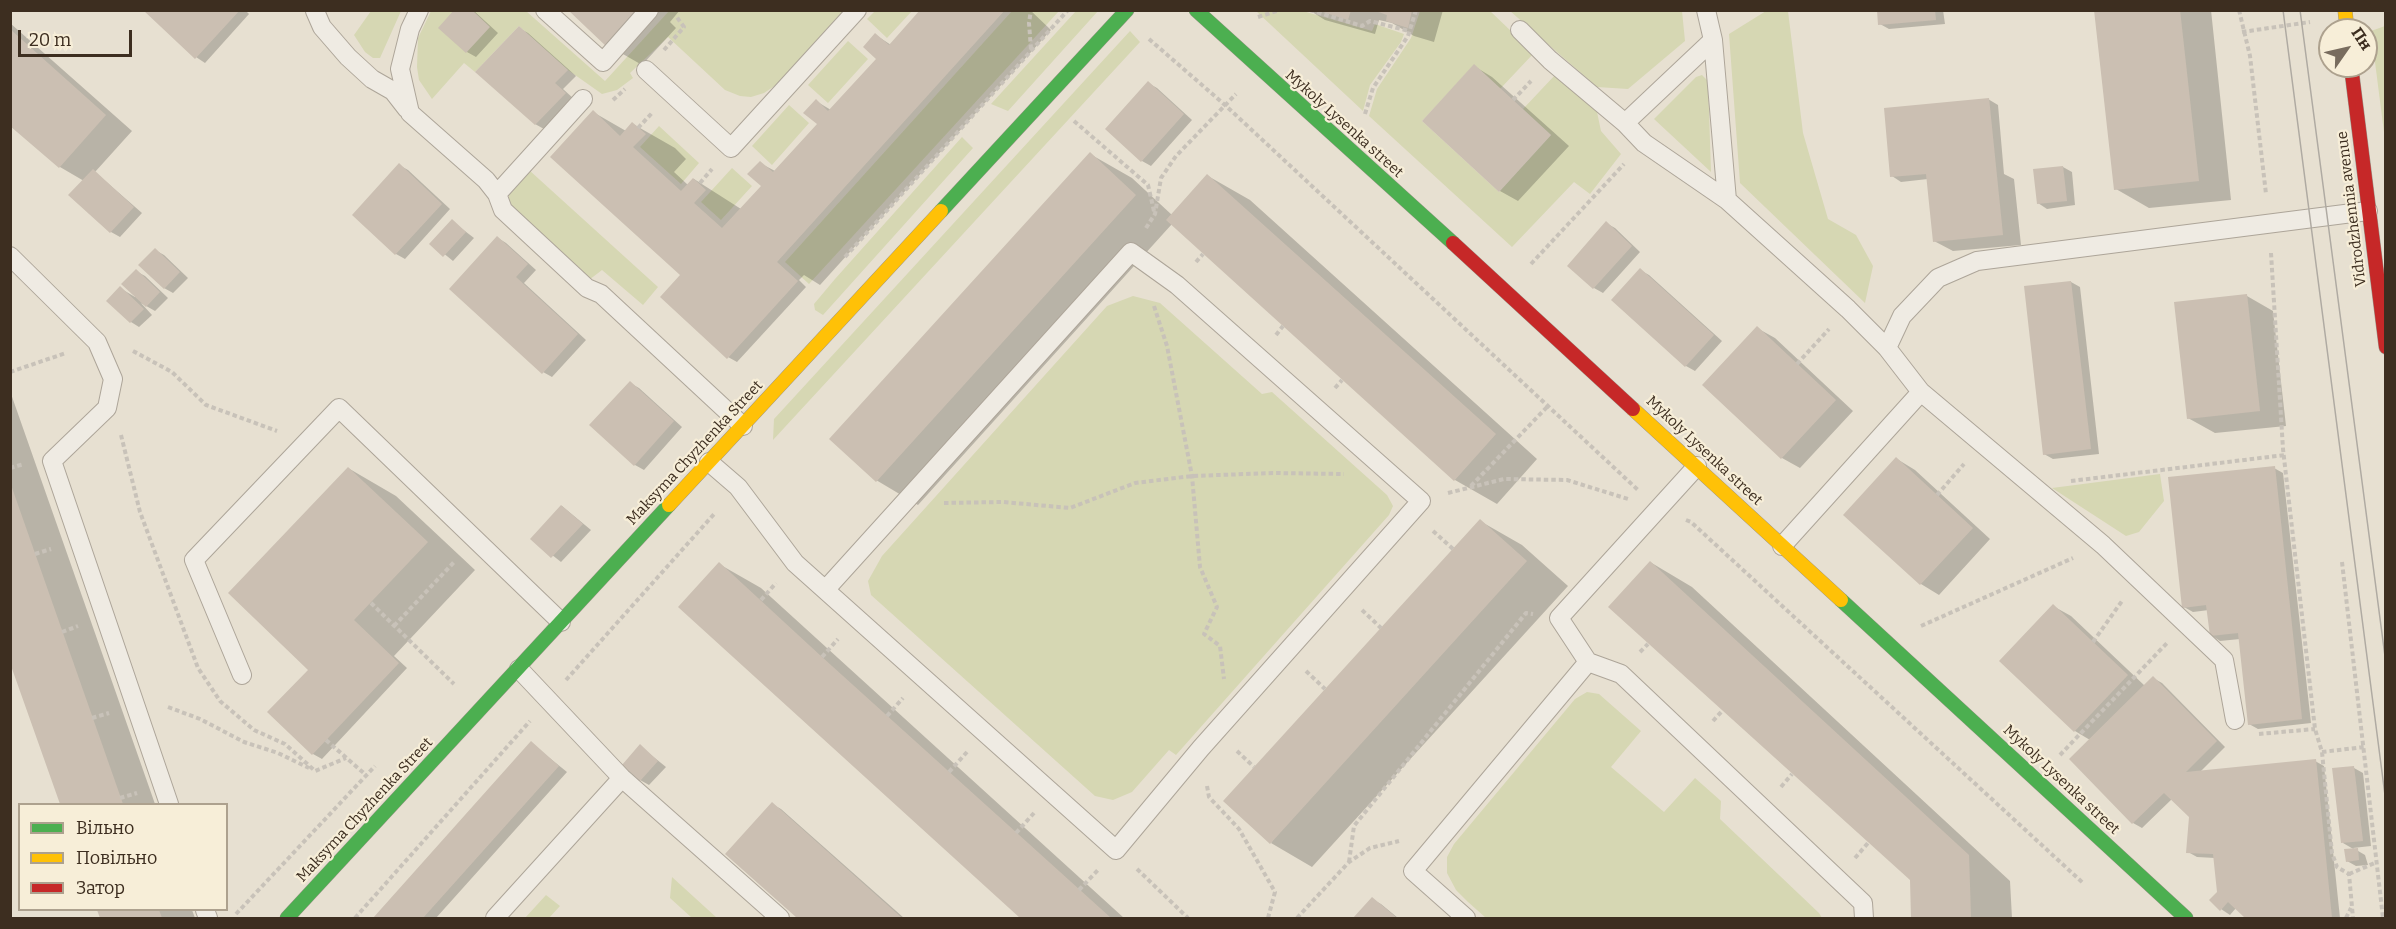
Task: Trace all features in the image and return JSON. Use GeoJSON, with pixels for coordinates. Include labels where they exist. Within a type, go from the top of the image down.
{"type":"FeatureCollection","features":[{"type":"Feature","properties":{"kind":"street","name":"Maksyma Chyzhenka Street"},"geometry":{"type":"LineString","coordinates":[[287,918],[1127,10]]}},
{"type":"Feature","properties":{"kind":"street","name":"Mykoly Lysenka street"},"geometry":{"type":"LineString","coordinates":[[1196,10],[1697,466],[2186,918]]}},
{"type":"Feature","properties":{"kind":"street","name":"Vidrodzhennia avenue"},"geometry":{"type":"LineString","coordinates":[[2352,78],[2385,347]]}},
{"type":"Feature","properties":{"kind":"lane"},"geometry":{"type":"LineString","coordinates":[[410,113],[400,69],[410,29],[419,10]]}},
{"type":"Feature","properties":{"kind":"lane"},"geometry":{"type":"LineString","coordinates":[[545,10],[603,62],[649,10]]}},
{"type":"Feature","properties":{"kind":"lane"},"geometry":{"type":"LineString","coordinates":[[646,70],[731,148],[857,10]]}},
{"type":"Feature","properties":{"kind":"lane"},"geometry":{"type":"LineString","coordinates":[[1706,10],[1713,40],[1727,200]]}},
{"type":"Feature","properties":{"kind":"lane"},"geometry":{"type":"LineString","coordinates":[[315,11],[322,27],[348,57],[372,79],[393,91],[410,113],[486,180],[497,194],[503,210],[587,288],[601,294],[743,426]]}},
{"type":"Feature","properties":{"kind":"lane"},"geometry":{"type":"LineString","coordinates":[[1520,30],[1550,60],[1625,123],[1644,143],[1727,200],[1848,309],[1887,348],[1921,392],[2030,486],[2103,545],[2224,660],[2235,720]]}},
{"type":"Feature","properties":{"kind":"lane"},"geometry":{"type":"LineString","coordinates":[[1625,123],[1713,40]]}},
{"type":"Feature","properties":{"kind":"lane"},"geometry":{"type":"LineString","coordinates":[[497,194],[583,99]]}},
{"type":"Feature","properties":{"kind":"lane"},"geometry":{"type":"LineString","coordinates":[[1887,348],[1902,316],[1938,278],[1977,261],[2368,212]]}},
{"type":"Feature","properties":{"kind":"lane"},"geometry":{"type":"LineString","coordinates":[[709,462],[738,488],[795,562],[1116,850],[1201,748],[1421,501],[1177,285],[1131,252],[826,589]]}},
{"type":"Feature","properties":{"kind":"lane"},"geometry":{"type":"LineString","coordinates":[[10,256],[97,342],[112,379],[107,408],[52,461],[169,803]]}},
{"type":"Feature","properties":{"kind":"lane"},"geometry":{"type":"LineString","coordinates":[[1782,546],[1921,392]]}},
{"type":"Feature","properties":{"kind":"lane"},"geometry":{"type":"LineString","coordinates":[[242,675],[194,560],[339,408],[561,622]]}},
{"type":"Feature","properties":{"kind":"lane"},"geometry":{"type":"LineString","coordinates":[[1697,466],[1559,618],[1588,662],[1621,674],[1863,903],[1864,918]]}},
{"type":"Feature","properties":{"kind":"lane"},"geometry":{"type":"LineString","coordinates":[[1466,918],[1413,871],[1588,662]]}},
{"type":"Feature","properties":{"kind":"lane"},"geometry":{"type":"LineString","coordinates":[[519,669],[622,778],[780,918]]}},
{"type":"Feature","properties":{"kind":"lane"},"geometry":{"type":"LineString","coordinates":[[495,918],[622,778]]}},
{"type":"Feature","properties":{"kind":"path"},"geometry":{"type":"LineString","coordinates":[[583,99],[610,103],[646,70],[684,27],[672,10]]}},
{"type":"Feature","properties":{"kind":"path"},"geometry":{"type":"LineString","coordinates":[[1031,10],[1029,22],[1031,50]]}},
{"type":"Feature","properties":{"kind":"path"},"geometry":{"type":"LineString","coordinates":[[842,260],[1068,10]]}},
{"type":"Feature","properties":{"kind":"path"},"geometry":{"type":"LineString","coordinates":[[1254,18],[1280,10]]}},
{"type":"Feature","properties":{"kind":"path"},"geometry":{"type":"LineString","coordinates":[[1310,10],[1362,26],[1370,21],[1409,31]]}},
{"type":"Feature","properties":{"kind":"path"},"geometry":{"type":"LineString","coordinates":[[1363,120],[1373,88],[1404,44],[1416,10]]}},
{"type":"Feature","properties":{"kind":"path"},"geometry":{"type":"LineString","coordinates":[[1140,46],[1154,29]]}},
{"type":"Feature","properties":{"kind":"path"},"geometry":{"type":"LineString","coordinates":[[1148,38],[1226,105],[1546,407],[1658,509]]}},
{"type":"Feature","properties":{"kind":"path"},"geometry":{"type":"LineString","coordinates":[[1131,252],[1155,214],[1161,178],[1176,156],[1259,69]]}},
{"type":"Feature","properties":{"kind":"path"},"geometry":{"type":"LineString","coordinates":[[1066,130],[1082,113]]}},
{"type":"Feature","properties":{"kind":"path"},"geometry":{"type":"LineString","coordinates":[[1074,121],[1148,185],[1155,214]]}},
{"type":"Feature","properties":{"kind":"path"},"geometry":{"type":"LineString","coordinates":[[1506,291],[1644,143]]}},
{"type":"Feature","properties":{"kind":"path"},"geometry":{"type":"LineString","coordinates":[[1154,304],[1167,346],[1192,476],[1200,567],[1217,607],[1204,634],[1220,646],[1224,681]]}},
{"type":"Feature","properties":{"kind":"path"},"geometry":{"type":"LineString","coordinates":[[1797,364],[1848,309]]}},
{"type":"Feature","properties":{"kind":"path"},"geometry":{"type":"LineString","coordinates":[[10,372],[97,342],[131,350],[172,372],[206,405],[307,441]]}},
{"type":"Feature","properties":{"kind":"path"},"geometry":{"type":"LineString","coordinates":[[1470,487],[1546,407]]}},
{"type":"Feature","properties":{"kind":"path"},"geometry":{"type":"LineString","coordinates":[[1937,495],[1981,444]]}},
{"type":"Feature","properties":{"kind":"path"},"geometry":{"type":"LineString","coordinates":[[2283,449],[2315,729],[2322,752],[2332,853],[2337,867],[2349,874]]}},
{"type":"Feature","properties":{"kind":"path"},"geometry":{"type":"LineString","coordinates":[[2030,486],[2284,455]]}},
{"type":"Feature","properties":{"kind":"path"},"geometry":{"type":"LineString","coordinates":[[904,504],[1003,501],[1070,508],[1135,483],[1192,476],[1284,472],[1341,473],[1351,476]]}},
{"type":"Feature","properties":{"kind":"path"},"geometry":{"type":"LineString","coordinates":[[1421,501],[1504,479],[1567,480],[1691,522],[2083,883]]}},
{"type":"Feature","properties":{"kind":"path"},"geometry":{"type":"LineString","coordinates":[[356,918],[738,488]]}},
{"type":"Feature","properties":{"kind":"path"},"geometry":{"type":"LineString","coordinates":[[394,626],[476,539]]}},
{"type":"Feature","properties":{"kind":"path"},"geometry":{"type":"LineString","coordinates":[[1917,627],[2103,545]]}},
{"type":"Feature","properties":{"kind":"path"},"geometry":{"type":"LineString","coordinates":[[2342,562],[2383,918]]}},
{"type":"Feature","properties":{"kind":"path"},"geometry":{"type":"LineString","coordinates":[[2093,642],[2139,578]]}},
{"type":"Feature","properties":{"kind":"path"},"geometry":{"type":"LineString","coordinates":[[370,603],[458,686]]}},
{"type":"Feature","properties":{"kind":"path"},"geometry":{"type":"LineString","coordinates":[[1349,862],[1354,826],[1526,613],[1559,618]]}},
{"type":"Feature","properties":{"kind":"path"},"geometry":{"type":"LineString","coordinates":[[2057,758],[2185,623]]}},
{"type":"Feature","properties":{"kind":"path"},"geometry":{"type":"LineString","coordinates":[[131,693],[200,719],[244,742],[278,753],[315,771]]}},
{"type":"Feature","properties":{"kind":"path"},"geometry":{"type":"LineString","coordinates":[[2235,720],[2244,736],[2315,729]]}},
{"type":"Feature","properties":{"kind":"path"},"geometry":{"type":"LineString","coordinates":[[326,740],[394,802]]}},
{"type":"Feature","properties":{"kind":"path"},"geometry":{"type":"LineString","coordinates":[[2322,752],[2364,747]]}},
{"type":"Feature","properties":{"kind":"path"},"geometry":{"type":"LineString","coordinates":[[1201,748],[1209,797],[1239,829],[1275,892],[1268,918]]}},
{"type":"Feature","properties":{"kind":"path"},"geometry":{"type":"LineString","coordinates":[[1297,918],[1349,862],[1370,848],[1420,835],[1441,838]]}},
{"type":"Feature","properties":{"kind":"path"},"geometry":{"type":"LineString","coordinates":[[1116,850],[1188,918]]}},
{"type":"Feature","properties":{"kind":"path"},"geometry":{"type":"LineString","coordinates":[[2349,874],[2377,862]]}},
{"type":"Feature","properties":{"kind":"path"},"geometry":{"type":"LineString","coordinates":[[2349,874],[2353,918]]}},
{"type":"Feature","properties":{"kind":"path"},"geometry":{"type":"LineString","coordinates":[[2346,918],[2351,906]]}},
{"type":"Feature","properties":{"kind":"green space"},"geometry":{"type":"Polygon","coordinates":[[[371,11],[401,11],[380,58],[373,58],[365,52],[354,35],[371,11]]]}},
{"type":"Feature","properties":{"kind":"green space"},"geometry":{"type":"Polygon","coordinates":[[[431,11],[526,11],[605,81],[669,11],[844,11],[776,85],[764,93],[751,97],[740,96],[725,90],[668,37],[630,73],[633,78],[617,90],[602,94],[568,70],[519,26],[475,72],[464,63],[432,99],[419,80],[417,67],[418,38],[431,11]]]}},
{"type":"Feature","properties":{"kind":"green space"},"geometry":{"type":"Polygon","coordinates":[[[875,11],[912,11],[887,38],[867,19],[875,11]]]}},
{"type":"Feature","properties":{"kind":"green space"},"geometry":{"type":"Polygon","coordinates":[[[1012,11],[1059,11],[809,284],[785,262],[1012,11]]]}},
{"type":"Feature","properties":{"kind":"green space"},"geometry":{"type":"Polygon","coordinates":[[[1076,11],[1098,11],[1008,111],[991,104],[1076,11]]]}},
{"type":"Feature","properties":{"kind":"green space"},"geometry":{"type":"Polygon","coordinates":[[[1256,11],[1303,11],[1372,31],[1375,24],[1404,34],[1401,42],[1370,85],[1363,111],[1256,11]]]}},
{"type":"Feature","properties":{"kind":"green space"},"geometry":{"type":"Polygon","coordinates":[[[1420,11],[1490,11],[1534,53],[1500,89],[1474,65],[1422,121],[1499,192],[1551,135],[1523,109],[1556,74],[1597,112],[1601,131],[1621,154],[1590,194],[1574,182],[1512,247],[1369,116],[1377,89],[1411,38],[1420,11]]]}},
{"type":"Feature","properties":{"kind":"green space"},"geometry":{"type":"Polygon","coordinates":[[[1510,11],[1682,11],[1685,41],[1628,89],[1597,87],[1510,11]]]}},
{"type":"Feature","properties":{"kind":"green space"},"geometry":{"type":"Polygon","coordinates":[[[1766,11],[1788,11],[1803,133],[1828,219],[1856,235],[1873,266],[1865,303],[1740,183],[1729,34],[1766,11]]]}},
{"type":"Feature","properties":{"kind":"green space"},"geometry":{"type":"Polygon","coordinates":[[[2386,26],[2385,140],[2377,78],[2378,29],[2386,26]]]}},
{"type":"Feature","properties":{"kind":"green space"},"geometry":{"type":"Polygon","coordinates":[[[1130,31],[1140,42],[773,440],[774,419],[1130,31]]]}},
{"type":"Feature","properties":{"kind":"green space"},"geometry":{"type":"Polygon","coordinates":[[[848,41],[868,59],[828,103],[808,85],[848,41]]]}},
{"type":"Feature","properties":{"kind":"green space"},"geometry":{"type":"Polygon","coordinates":[[[1702,75],[1708,81],[1711,172],[1654,119],[1696,77],[1702,75]]]}},
{"type":"Feature","properties":{"kind":"green space"},"geometry":{"type":"Polygon","coordinates":[[[789,105],[809,123],[772,165],[752,146],[789,105]]]}},
{"type":"Feature","properties":{"kind":"green space"},"geometry":{"type":"Polygon","coordinates":[[[659,126],[699,163],[681,184],[640,147],[659,126]]]}},
{"type":"Feature","properties":{"kind":"green space"},"geometry":{"type":"Polygon","coordinates":[[[962,137],[973,148],[823,315],[815,310],[814,304],[835,279],[962,137]]]}},
{"type":"Feature","properties":{"kind":"green space"},"geometry":{"type":"Polygon","coordinates":[[[732,168],[752,186],[721,220],[701,202],[732,168]]]}},
{"type":"Feature","properties":{"kind":"green space"},"geometry":{"type":"Polygon","coordinates":[[[529,170],[658,287],[643,305],[602,270],[589,280],[509,207],[509,191],[529,170]]]}},
{"type":"Feature","properties":{"kind":"green space"},"geometry":{"type":"Polygon","coordinates":[[[1133,296],[1160,303],[1262,394],[1272,392],[1387,495],[1393,506],[1389,515],[1176,755],[1169,750],[1132,792],[1113,800],[1095,796],[871,595],[868,581],[882,556],[1107,306],[1133,296]]]}},
{"type":"Feature","properties":{"kind":"green space"},"geometry":{"type":"Polygon","coordinates":[[[2160,474],[2164,501],[2139,532],[2126,536],[2052,488],[2160,474]]]}},
{"type":"Feature","properties":{"kind":"green space"},"geometry":{"type":"Polygon","coordinates":[[[1587,692],[1599,694],[1641,731],[1611,767],[1664,812],[1695,778],[1721,801],[1720,819],[1822,918],[1486,918],[1468,902],[1456,890],[1447,873],[1447,857],[1454,844],[1575,699],[1587,692]]]}},
{"type":"Feature","properties":{"kind":"green space"},"geometry":{"type":"Polygon","coordinates":[[[672,877],[717,918],[692,918],[670,898],[672,877]]]}},
{"type":"Feature","properties":{"kind":"green space"},"geometry":{"type":"Polygon","coordinates":[[[546,895],[560,906],[549,918],[525,918],[546,895]]]}},
{"type":"Feature","properties":{"kind":"building"},"geometry":{"type":"Polygon","coordinates":[[[143,10],[240,10],[195,59],[143,10]]]}},
{"type":"Feature","properties":{"kind":"building"},"geometry":{"type":"Polygon","coordinates":[[[454,10],[472,10],[490,27],[466,53],[438,28],[454,10]]]}},
{"type":"Feature","properties":{"kind":"building"},"geometry":{"type":"Polygon","coordinates":[[[568,10],[642,10],[608,48],[568,10]]]}},
{"type":"Feature","properties":{"kind":"building"},"geometry":{"type":"Polygon","coordinates":[[[920,10],[1005,10],[777,262],[798,281],[727,359],[660,297],[680,275],[550,157],[593,110],[620,136],[632,122],[646,134],[633,147],[681,191],[693,178],[706,190],[694,203],[722,228],[761,186],[747,174],[760,161],[773,172],[817,124],[803,113],[816,99],[828,111],[876,59],[863,47],[875,33],[889,45],[920,10]]]}},
{"type":"Feature","properties":{"kind":"building"},"geometry":{"type":"Polygon","coordinates":[[[1317,10],[1351,10],[1348,20],[1317,10]]]}},
{"type":"Feature","properties":{"kind":"building"},"geometry":{"type":"Polygon","coordinates":[[[1373,10],[1412,10],[1408,28],[1386,21],[1387,15],[1373,10]]]}},
{"type":"Feature","properties":{"kind":"building"},"geometry":{"type":"Polygon","coordinates":[[[1877,10],[1935,10],[1936,20],[1878,25],[1877,10]]]}},
{"type":"Feature","properties":{"kind":"building"},"geometry":{"type":"Polygon","coordinates":[[[2094,10],[2180,10],[2199,181],[2114,190],[2094,10]]]}},
{"type":"Feature","properties":{"kind":"building"},"geometry":{"type":"Polygon","coordinates":[[[519,26],[568,70],[555,83],[566,93],[535,125],[475,72],[519,26]]]}},
{"type":"Feature","properties":{"kind":"building"},"geometry":{"type":"Polygon","coordinates":[[[10,29],[106,115],[59,168],[10,126],[10,29]]]}},
{"type":"Feature","properties":{"kind":"building"},"geometry":{"type":"Polygon","coordinates":[[[1474,64],[1551,135],[1499,192],[1422,121],[1474,64]]]}},
{"type":"Feature","properties":{"kind":"building"},"geometry":{"type":"Polygon","coordinates":[[[1148,81],[1184,114],[1141,162],[1105,129],[1148,81]]]}},
{"type":"Feature","properties":{"kind":"building"},"geometry":{"type":"Polygon","coordinates":[[[1989,98],[2003,235],[1933,242],[1926,174],[1890,177],[1884,108],[1989,98]]]}},
{"type":"Feature","properties":{"kind":"building"},"geometry":{"type":"Polygon","coordinates":[[[1090,152],[1136,195],[876,482],[829,439],[1090,152]]]}},
{"type":"Feature","properties":{"kind":"building"},"geometry":{"type":"Polygon","coordinates":[[[399,163],[442,204],[395,255],[352,215],[399,163]]]}},
{"type":"Feature","properties":{"kind":"building"},"geometry":{"type":"Polygon","coordinates":[[[2063,166],[2067,201],[2037,204],[2033,169],[2063,166]]]}},
{"type":"Feature","properties":{"kind":"building"},"geometry":{"type":"Polygon","coordinates":[[[93,169],[134,207],[110,233],[68,195],[93,169]]]}},
{"type":"Feature","properties":{"kind":"building"},"geometry":{"type":"Polygon","coordinates":[[[1207,174],[1496,434],[1454,481],[1166,220],[1207,174]]]}},
{"type":"Feature","properties":{"kind":"building"},"geometry":{"type":"Polygon","coordinates":[[[452,219],[466,232],[443,257],[429,244],[452,219]]]}},
{"type":"Feature","properties":{"kind":"building"},"geometry":{"type":"Polygon","coordinates":[[[1606,221],[1632,246],[1593,289],[1567,266],[1606,221]]]}},
{"type":"Feature","properties":{"kind":"building"},"geometry":{"type":"Polygon","coordinates":[[[497,236],[528,264],[516,277],[578,334],[542,374],[449,289],[497,236]]]}},
{"type":"Feature","properties":{"kind":"building"},"geometry":{"type":"Polygon","coordinates":[[[155,248],[180,272],[164,289],[138,265],[155,248]]]}},
{"type":"Feature","properties":{"kind":"building"},"geometry":{"type":"Polygon","coordinates":[[[1640,268],[1714,335],[1685,367],[1611,300],[1640,268]]]}},
{"type":"Feature","properties":{"kind":"building"},"geometry":{"type":"Polygon","coordinates":[[[136,269],[160,292],[146,307],[121,284],[136,269]]]}},
{"type":"Feature","properties":{"kind":"building"},"geometry":{"type":"Polygon","coordinates":[[[2071,281],[2091,449],[2043,455],[2024,286],[2071,281]]]}},
{"type":"Feature","properties":{"kind":"building"},"geometry":{"type":"Polygon","coordinates":[[[120,286],[144,309],[130,323],[106,301],[120,286]]]}},
{"type":"Feature","properties":{"kind":"building"},"geometry":{"type":"Polygon","coordinates":[[[2247,294],[2260,411],[2187,419],[2174,302],[2247,294]]]}},
{"type":"Feature","properties":{"kind":"building"},"geometry":{"type":"Polygon","coordinates":[[[1757,326],[1836,400],[1781,459],[1702,385],[1757,326]]]}},
{"type":"Feature","properties":{"kind":"building"},"geometry":{"type":"Polygon","coordinates":[[[630,381],[674,421],[634,466],[589,425],[630,381]]]}},
{"type":"Feature","properties":{"kind":"building"},"geometry":{"type":"Polygon","coordinates":[[[1896,457],[1973,528],[1920,585],[1843,515],[1896,457]]]}},
{"type":"Feature","properties":{"kind":"building"},"geometry":{"type":"Polygon","coordinates":[[[2275,466],[2302,719],[2248,725],[2238,633],[2210,636],[2206,605],[2182,608],[2168,477],[2275,466]]]}},
{"type":"Feature","properties":{"kind":"building"},"geometry":{"type":"Polygon","coordinates":[[[348,467],[428,542],[354,620],[399,663],[312,755],[267,712],[308,670],[228,593],[348,467]]]}},
{"type":"Feature","properties":{"kind":"building"},"geometry":{"type":"Polygon","coordinates":[[[11,485],[123,803],[60,803],[10,663],[11,485]]]}},
{"type":"Feature","properties":{"kind":"building"},"geometry":{"type":"Polygon","coordinates":[[[561,505],[583,524],[551,558],[530,539],[561,505]]]}},
{"type":"Feature","properties":{"kind":"building"},"geometry":{"type":"Polygon","coordinates":[[[1480,519],[1527,561],[1270,844],[1223,801],[1480,519]]]}},
{"type":"Feature","properties":{"kind":"building"},"geometry":{"type":"Polygon","coordinates":[[[1650,561],[1969,855],[1971,918],[1911,918],[1910,880],[1608,607],[1650,561]]]}},
{"type":"Feature","properties":{"kind":"building"},"geometry":{"type":"Polygon","coordinates":[[[719,562],[1111,918],[1020,918],[678,607],[719,562]]]}},
{"type":"Feature","properties":{"kind":"building"},"geometry":{"type":"Polygon","coordinates":[[[2053,604],[2128,675],[2074,732],[1999,661],[2053,604]]]}},
{"type":"Feature","properties":{"kind":"building"},"geometry":{"type":"Polygon","coordinates":[[[2153,676],[2217,741],[2186,772],[2316,759],[2332,918],[2245,918],[2228,902],[2220,911],[2209,900],[2217,892],[2213,854],[2186,853],[2189,817],[2164,793],[2132,824],[2069,759],[2153,676]]]}},
{"type":"Feature","properties":{"kind":"building"},"geometry":{"type":"Polygon","coordinates":[[[531,741],[559,766],[423,918],[373,918],[531,741]]]}},
{"type":"Feature","properties":{"kind":"building"},"geometry":{"type":"Polygon","coordinates":[[[640,744],[658,761],[640,781],[622,765],[640,744]]]}},
{"type":"Feature","properties":{"kind":"building"},"geometry":{"type":"Polygon","coordinates":[[[2354,766],[2363,841],[2341,843],[2332,768],[2354,766]]]}},
{"type":"Feature","properties":{"kind":"building"},"geometry":{"type":"Polygon","coordinates":[[[772,802],[902,918],[797,918],[725,854],[772,802]]]}},
{"type":"Feature","properties":{"kind":"building"},"geometry":{"type":"Polygon","coordinates":[[[2358,848],[2359,860],[2346,862],[2344,849],[2358,848]]]}},
{"type":"Feature","properties":{"kind":"building"},"geometry":{"type":"Polygon","coordinates":[[[1372,897],[1397,918],[1353,918],[1372,897]]]}},
{"type":"Feature","properties":{"kind":"building"},"geometry":{"type":"Polygon","coordinates":[[[97,911],[159,911],[162,918],[100,918],[97,911]]]}},
{"type":"Feature","properties":{"kind":"tram line"},"geometry":{"type":"LineString","coordinates":[[2283,10],[2386,803]]}},
{"type":"Feature","properties":{"kind":"tram line"},"geometry":{"type":"LineString","coordinates":[[2300,10],[2386,664]]}},
{"type":"Feature","properties":{"kind":"traffic: fast"},"geometry":{"type":"LineString","coordinates":[[941,211],[1127,10]]}},
{"type":"Feature","properties":{"kind":"traffic: fast"},"geometry":{"type":"LineString","coordinates":[[1196,10],[1453,243]]}},
{"type":"Feature","properties":{"kind":"traffic: fast"},"geometry":{"type":"LineString","coordinates":[[287,918],[669,505]]}},
{"type":"Feature","properties":{"kind":"traffic: fast"},"geometry":{"type":"LineString","coordinates":[[1841,600],[2186,918]]}},
{"type":"Feature","properties":{"kind":"traffic: slow"},"geometry":{"type":"LineString","coordinates":[[2345,10],[2346,18]]}},
{"type":"Feature","properties":{"kind":"traffic: slow"},"geometry":{"type":"LineString","coordinates":[[669,505],[941,211]]}},
{"type":"Feature","properties":{"kind":"traffic: slow"},"geometry":{"type":"LineString","coordinates":[[1633,409],[1841,600]]}},
{"type":"Feature","properties":{"kind":"traffic: jam"},"geometry":{"type":"LineString","coordinates":[[2352,78],[2386,347]]}},
{"type":"Feature","properties":{"kind":"traffic: jam"},"geometry":{"type":"LineString","coordinates":[[1453,243],[1633,409]]}}]}
